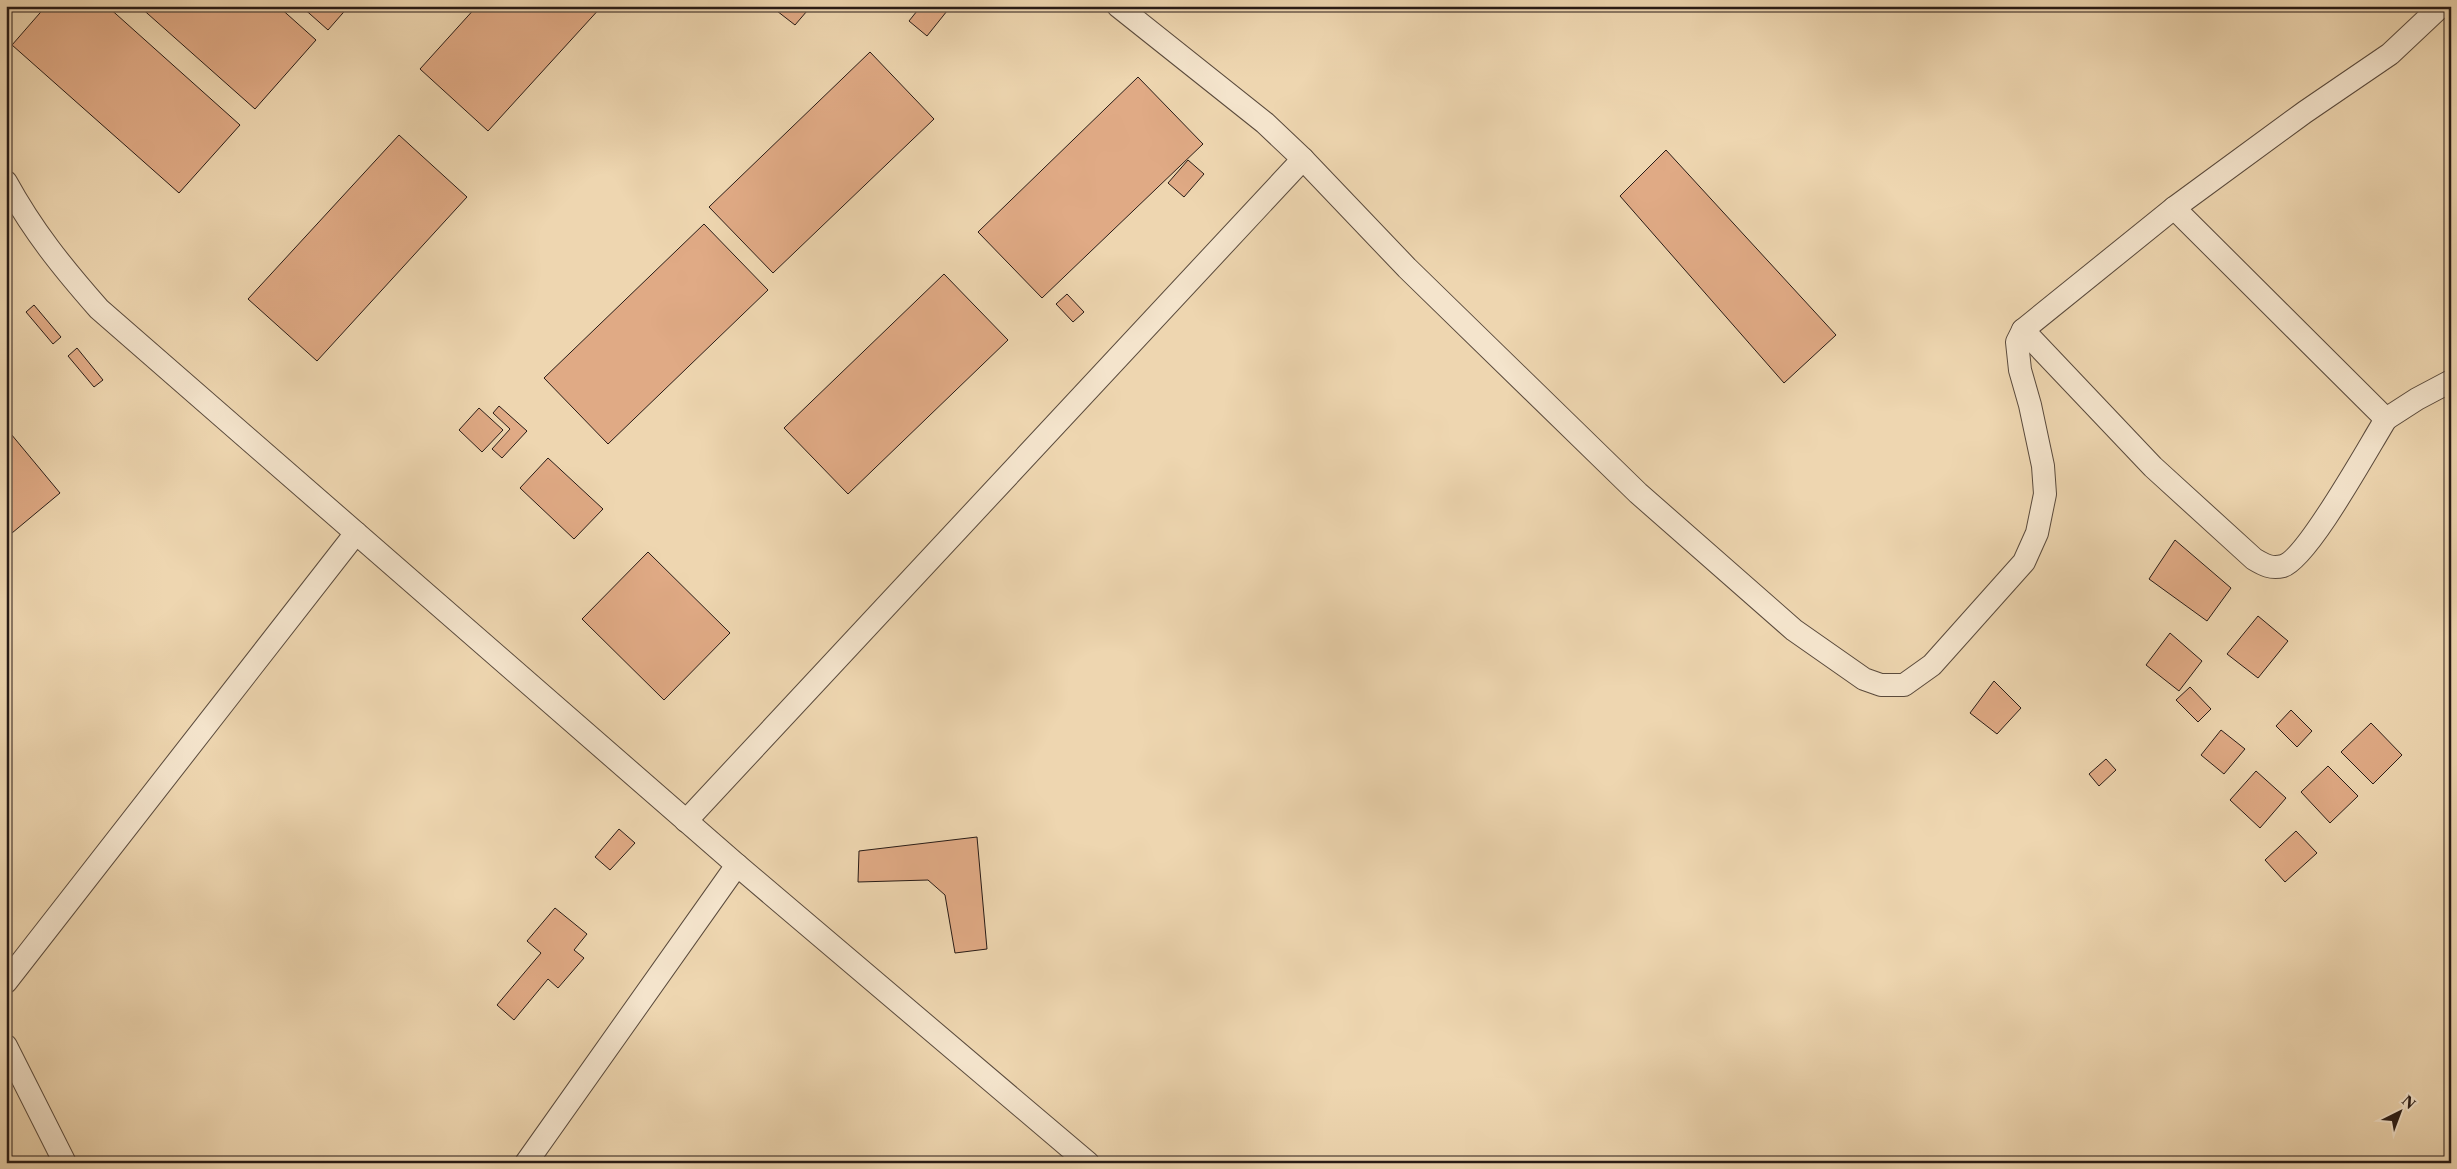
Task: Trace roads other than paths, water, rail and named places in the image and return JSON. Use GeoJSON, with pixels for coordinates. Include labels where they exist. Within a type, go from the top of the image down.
{"type":"FeatureCollection","features":[{"type":"Feature","properties":{"kind":"street"},"geometry":{"type":"LineString","coordinates":[[1118,6],[1266,123],[1407,268],[1638,493],[1794,630],[1864,679],[1881,685],[1904,685],[1932,665],[2024,562],[2037,533],[2045,494],[2043,466],[2030,405],[2020,370],[2017,342],[2023,330],[2174,208],[2288,124],[2390,54],[2442,6]]}},
{"type":"Feature","properties":{"kind":"street"},"geometry":{"type":"LineString","coordinates":[[686,821],[1302,158]]}},
{"type":"Feature","properties":{"kind":"street"},"geometry":{"type":"LineString","coordinates":[[6,182],[21,209],[56,261],[99,309],[686,821],[1088,1163]]}},
{"type":"Feature","properties":{"kind":"street"},"geometry":{"type":"LineString","coordinates":[[2174,208],[2386,419]]}},
{"type":"Feature","properties":{"kind":"street"},"geometry":{"type":"LineString","coordinates":[[2023,330],[2153,468],[2254,559],[2268,567],[2284,566],[2304,548],[2386,419],[2417,398],[2451,381]]}},
{"type":"Feature","properties":{"kind":"street"},"geometry":{"type":"LineString","coordinates":[[6,982],[356,533]]}},
{"type":"Feature","properties":{"kind":"street"},"geometry":{"type":"LineString","coordinates":[[526,1163],[737,865]]}},
{"type":"Feature","properties":{"kind":"street"},"geometry":{"type":"LineString","coordinates":[[6,1046],[65,1163]]}}]}
